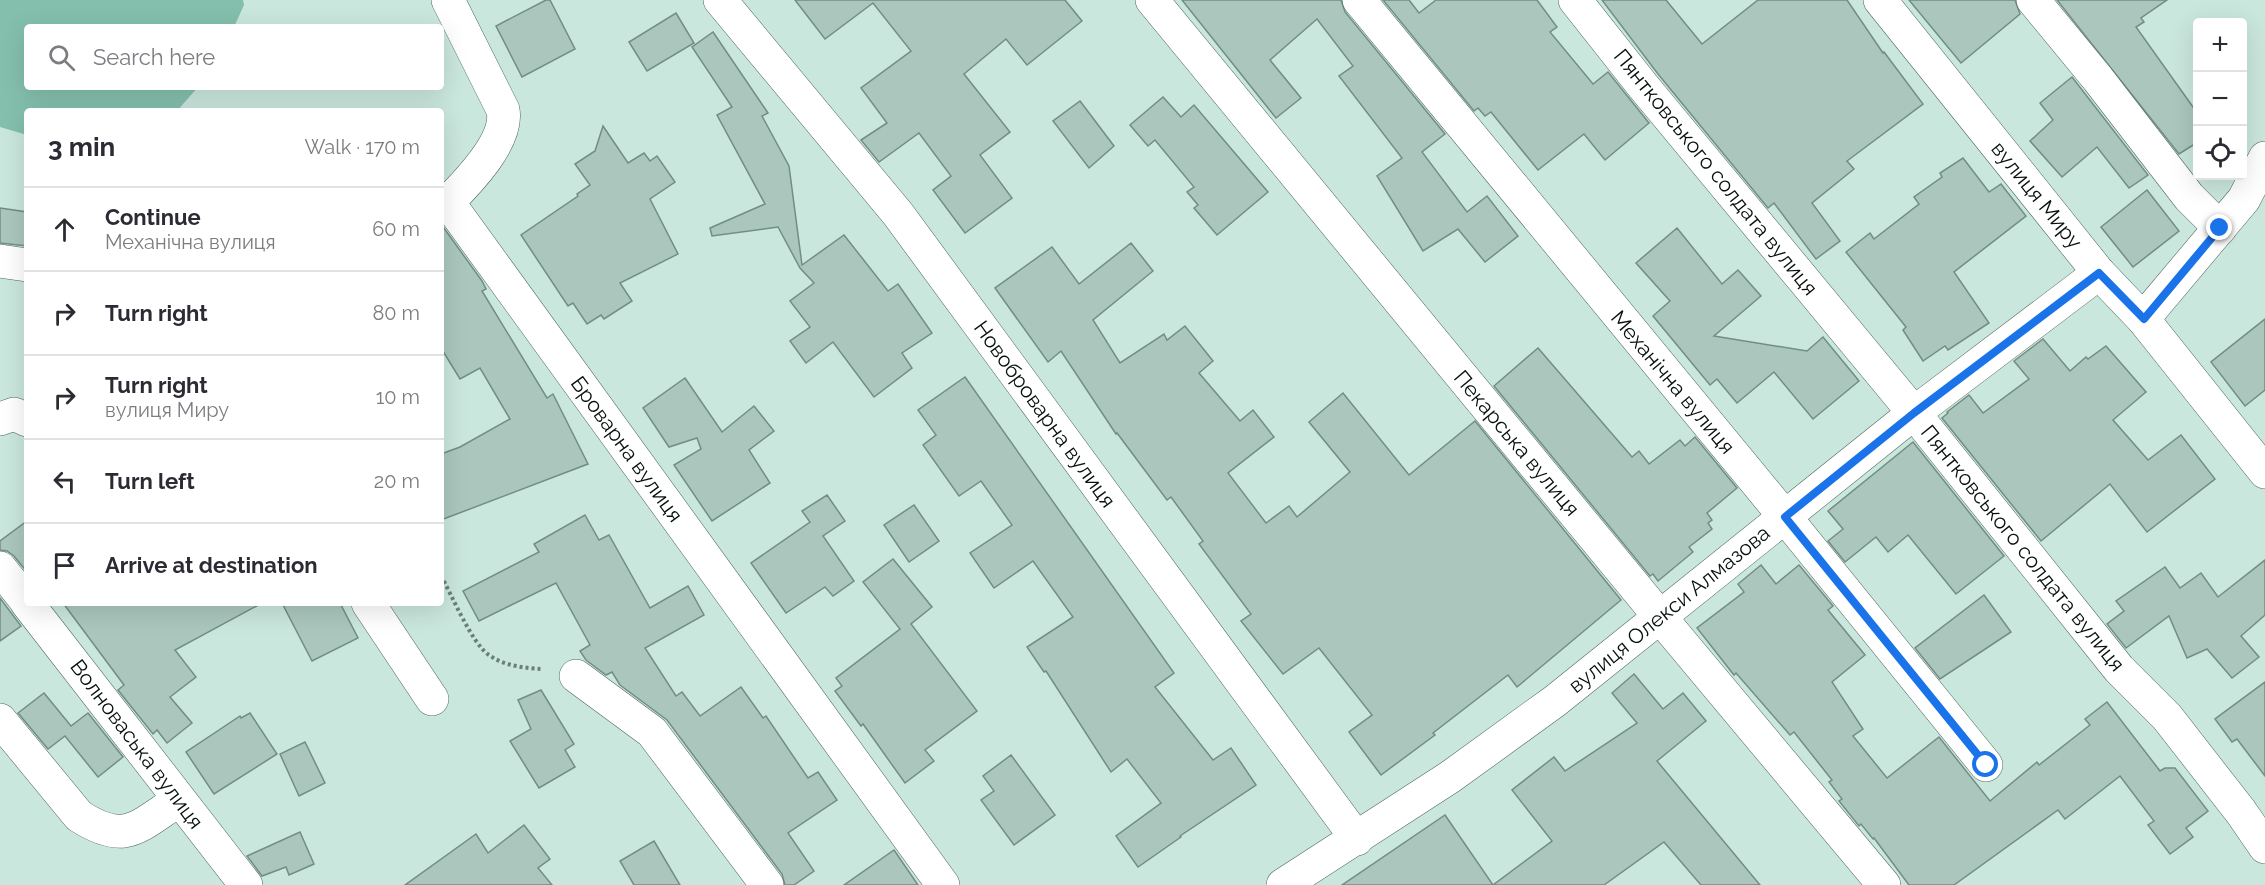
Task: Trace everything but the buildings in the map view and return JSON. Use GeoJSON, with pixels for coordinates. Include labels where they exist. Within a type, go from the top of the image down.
{"type":"FeatureCollection","features":[{"type":"Feature","properties":{"kind":"street","name":"Броварна вулиця"},"geometry":{"type":"LineString","coordinates":[[448,0],[505,118],[493,147],[476,173],[445,204],[943,885]]}},
{"type":"Feature","properties":{"kind":"street","name":"Новоброварна вулиця"},"geometry":{"type":"LineString","coordinates":[[720,0],[898,214],[1357,839]]}},
{"type":"Feature","properties":{"kind":"street","name":"Пекарська вулиця"},"geometry":{"type":"LineString","coordinates":[[1152,0],[1884,885]]}},
{"type":"Feature","properties":{"kind":"street","name":"Механічна вулиця"},"geometry":{"type":"LineString","coordinates":[[1359,0],[1986,765]]}},
{"type":"Feature","properties":{"kind":"street","name":"Пянтковського солдата вулиця"},"geometry":{"type":"LineString","coordinates":[[1575,0],[1643,86],[1914,413],[2119,669],[2167,717],[2241,812],[2265,847]]}},
{"type":"Feature","properties":{"kind":"street","name":"вулиця Миру"},"geometry":{"type":"LineString","coordinates":[[1880,0],[2099,273],[2144,319],[2265,472]]}},
{"type":"Feature","properties":{"kind":"street"},"geometry":{"type":"LineString","coordinates":[[2033,0],[2098,79],[2189,197],[2220,228]]}},
{"type":"Feature","properties":{"kind":"street"},"geometry":{"type":"LineString","coordinates":[[2144,319],[2244,200],[2265,158]]}},
{"type":"Feature","properties":{"kind":"street"},"geometry":{"type":"LineString","coordinates":[[0,261],[24,265]]}},
{"type":"Feature","properties":{"kind":"street","name":"вулиця Олекси Алмазова"},"geometry":{"type":"LineString","coordinates":[[1283,885],[1450,777],[1555,701],[1914,413],[2099,273]]}},
{"type":"Feature","properties":{"kind":"street"},"geometry":{"type":"LineString","coordinates":[[0,419],[14,414],[24,419]]}},
{"type":"Feature","properties":{"kind":"street","name":"Волноваська вулиця"},"geometry":{"type":"LineString","coordinates":[[0,568],[24,599]]}},
{"type":"Feature","properties":{"kind":"street","name":"Волноваська вулиця"},"geometry":{"type":"LineString","coordinates":[[29,606],[246,885]]}},
{"type":"Feature","properties":{"kind":"street"},"geometry":{"type":"LineString","coordinates":[[380,607],[432,699]]}},
{"type":"Feature","properties":{"kind":"street"},"geometry":{"type":"LineString","coordinates":[[576,676],[652,732],[767,885]]}},
{"type":"Feature","properties":{"kind":"street"},"geometry":{"type":"LineString","coordinates":[[0,720],[79,816],[94,826],[110,832],[122,832],[136,828],[179,800]]}},
{"type":"Feature","properties":{"kind":"path"},"geometry":{"type":"LineString","coordinates":[[444,582],[474,637],[489,656],[516,667],[561,670],[576,676]]}},
{"type":"Feature","properties":{"kind":"green space"},"geometry":{"type":"Polygon","coordinates":[[[0,0],[243,0],[244,5],[235,24],[24,24],[24,90],[195,90],[180,108],[24,108],[24,134],[0,127],[0,0]]]}},
{"type":"Feature","properties":{"kind":"route"},"geometry":{"type":"LineString","coordinates":[[1986,765],[1785,517],[1914,413],[2099,273],[2144,319],[2220,228]]}}]}
